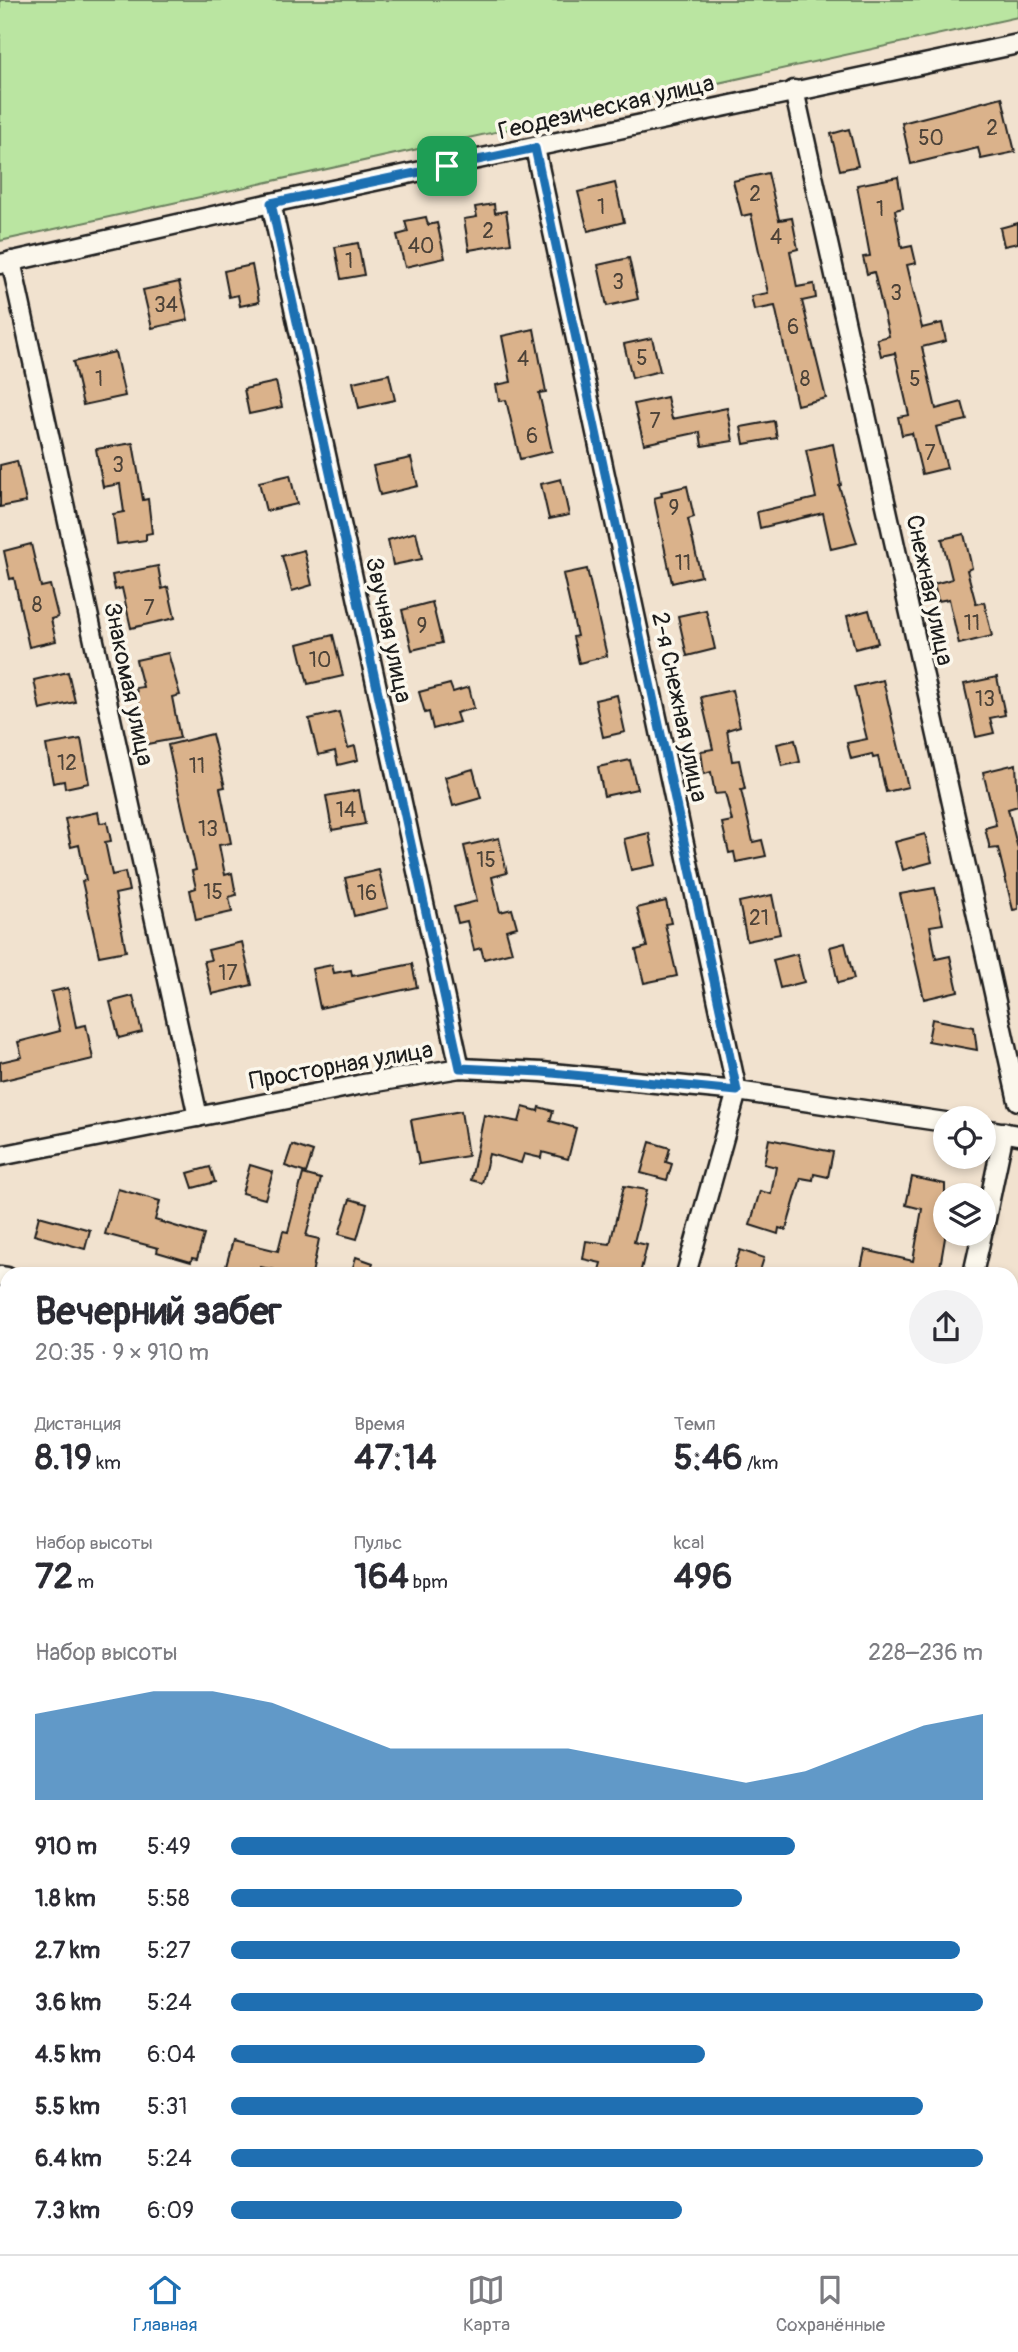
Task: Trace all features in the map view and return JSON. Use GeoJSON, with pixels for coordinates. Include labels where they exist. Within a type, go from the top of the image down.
{"type":"FeatureCollection","features":[{"type":"Feature","properties":{"kind":"street","name":"Геодезическая улица"},"geometry":{"type":"LineString","coordinates":[[6,263],[271,203],[1018,44]]}},
{"type":"Feature","properties":{"kind":"street","name":"Снежная улица"},"geometry":{"type":"LineString","coordinates":[[794,90],[1018,1101]]}},
{"type":"Feature","properties":{"kind":"street","name":"2-я Снежная улица"},"geometry":{"type":"LineString","coordinates":[[535,148],[737,1091],[689,1267]]}},
{"type":"Feature","properties":{"kind":"street","name":"Звучная улица"},"geometry":{"type":"LineString","coordinates":[[271,203],[460,1068]]}},
{"type":"Feature","properties":{"kind":"street","name":"Знакомая улица"},"geometry":{"type":"LineString","coordinates":[[6,263],[198,1117]]}},
{"type":"Feature","properties":{"kind":"street","name":"Просторная улица"},"geometry":{"type":"LineString","coordinates":[[0,1156],[460,1068],[542,1072],[737,1091],[933,1120]]}},
{"type":"Feature","properties":{"kind":"street"},"geometry":{"type":"LineString","coordinates":[[996,1186],[1011,1134]]}},
{"type":"Feature","properties":{"kind":"street"},"geometry":{"type":"LineString","coordinates":[[975,1267],[979,1246]]}},
{"type":"Feature","properties":{"kind":"green space"},"geometry":{"type":"Polygon","coordinates":[[[0,0],[1018,0],[1018,17],[0,241],[0,0]]]}},
{"type":"Feature","properties":{"kind":"building"},"geometry":{"type":"Polygon","coordinates":[[[1002,97],[1015,152],[981,159],[978,148],[911,164],[902,123],[1002,97]]]}},
{"type":"Feature","properties":{"kind":"building"},"geometry":{"type":"Polygon","coordinates":[[[849,129],[858,166],[840,170],[831,134],[849,129]]]}},
{"type":"Feature","properties":{"kind":"building"},"geometry":{"type":"Polygon","coordinates":[[[768,173],[779,220],[792,218],[798,249],[790,251],[797,287],[814,284],[816,298],[802,301],[826,398],[797,405],[775,306],[754,310],[751,296],[768,293],[751,214],[742,216],[733,181],[768,173]]]}},
{"type":"Feature","properties":{"kind":"building"},"geometry":{"type":"Polygon","coordinates":[[[898,177],[903,208],[895,210],[902,248],[912,246],[916,263],[907,265],[922,328],[942,323],[946,341],[922,347],[936,409],[962,402],[967,420],[936,427],[947,468],[922,474],[912,433],[902,435],[898,417],[909,415],[895,353],[881,356],[877,339],[889,336],[874,272],[867,274],[863,257],[870,256],[857,185],[898,177]]]}},
{"type":"Feature","properties":{"kind":"building"},"geometry":{"type":"Polygon","coordinates":[[[615,183],[624,222],[588,231],[578,192],[615,183]]]}},
{"type":"Feature","properties":{"kind":"building"},"geometry":{"type":"Polygon","coordinates":[[[494,204],[495,213],[506,211],[511,243],[469,250],[464,219],[477,217],[475,207],[494,204]]]}},
{"type":"Feature","properties":{"kind":"building"},"geometry":{"type":"Polygon","coordinates":[[[426,217],[428,225],[437,223],[445,258],[405,267],[397,235],[408,232],[405,221],[426,217]]]}},
{"type":"Feature","properties":{"kind":"building"},"geometry":{"type":"Polygon","coordinates":[[[1018,223],[1018,243],[1004,246],[1000,228],[1018,223]]]}},
{"type":"Feature","properties":{"kind":"building"},"geometry":{"type":"Polygon","coordinates":[[[358,243],[364,275],[341,279],[335,247],[358,243]]]}},
{"type":"Feature","properties":{"kind":"building"},"geometry":{"type":"Polygon","coordinates":[[[629,258],[638,299],[607,306],[598,265],[629,258]]]}},
{"type":"Feature","properties":{"kind":"building"},"geometry":{"type":"Polygon","coordinates":[[[252,265],[259,302],[240,306],[238,295],[229,297],[224,271],[252,265]]]}},
{"type":"Feature","properties":{"kind":"building"},"geometry":{"type":"Polygon","coordinates":[[[179,282],[188,320],[152,328],[143,290],[179,282]]]}},
{"type":"Feature","properties":{"kind":"building"},"geometry":{"type":"Polygon","coordinates":[[[534,329],[546,392],[539,393],[552,451],[520,459],[506,400],[499,401],[496,385],[511,382],[502,336],[534,329]]]}},
{"type":"Feature","properties":{"kind":"building"},"geometry":{"type":"Polygon","coordinates":[[[652,338],[660,371],[632,378],[624,344],[652,338]]]}},
{"type":"Feature","properties":{"kind":"building"},"geometry":{"type":"Polygon","coordinates":[[[115,352],[125,396],[83,405],[73,362],[115,352]]]}},
{"type":"Feature","properties":{"kind":"building"},"geometry":{"type":"Polygon","coordinates":[[[389,374],[395,400],[359,408],[353,382],[389,374]]]}},
{"type":"Feature","properties":{"kind":"building"},"geometry":{"type":"Polygon","coordinates":[[[276,382],[282,407],[249,414],[244,389],[276,382]]]}},
{"type":"Feature","properties":{"kind":"building"},"geometry":{"type":"Polygon","coordinates":[[[667,397],[672,419],[727,408],[733,441],[702,446],[700,432],[644,444],[634,404],[667,397]]]}},
{"type":"Feature","properties":{"kind":"building"},"geometry":{"type":"Polygon","coordinates":[[[774,421],[777,438],[744,444],[741,427],[774,421]]]}},
{"type":"Feature","properties":{"kind":"building"},"geometry":{"type":"Polygon","coordinates":[[[133,443],[143,500],[148,499],[152,533],[146,534],[146,540],[117,544],[113,514],[124,512],[120,484],[103,487],[96,449],[133,443]]]}},
{"type":"Feature","properties":{"kind":"building"},"geometry":{"type":"Polygon","coordinates":[[[833,444],[841,485],[839,486],[857,543],[831,549],[823,513],[760,528],[757,512],[816,498],[806,450],[833,444]]]}},
{"type":"Feature","properties":{"kind":"building"},"geometry":{"type":"Polygon","coordinates":[[[411,458],[418,486],[380,495],[373,466],[411,458]]]}},
{"type":"Feature","properties":{"kind":"building"},"geometry":{"type":"Polygon","coordinates":[[[17,461],[26,502],[0,507],[0,465],[17,461]]]}},
{"type":"Feature","properties":{"kind":"building"},"geometry":{"type":"Polygon","coordinates":[[[290,475],[297,504],[266,511],[259,482],[290,475]]]}},
{"type":"Feature","properties":{"kind":"building"},"geometry":{"type":"Polygon","coordinates":[[[561,479],[569,515],[549,519],[541,484],[561,479]]]}},
{"type":"Feature","properties":{"kind":"building"},"geometry":{"type":"Polygon","coordinates":[[[687,486],[694,517],[688,519],[701,576],[672,583],[654,498],[662,496],[661,492],[687,486]]]}},
{"type":"Feature","properties":{"kind":"building"},"geometry":{"type":"Polygon","coordinates":[[[416,532],[422,559],[393,565],[388,540],[416,532]]]}},
{"type":"Feature","properties":{"kind":"building"},"geometry":{"type":"Polygon","coordinates":[[[964,534],[972,568],[967,570],[976,604],[984,602],[992,636],[959,644],[949,599],[938,601],[934,584],[952,579],[942,539],[964,534]]]}},
{"type":"Feature","properties":{"kind":"building"},"geometry":{"type":"Polygon","coordinates":[[[31,544],[41,587],[50,585],[58,617],[51,619],[56,641],[29,647],[14,578],[10,579],[4,551],[31,544]]]}},
{"type":"Feature","properties":{"kind":"building"},"geometry":{"type":"Polygon","coordinates":[[[304,550],[312,585],[292,591],[282,556],[304,550]]]}},
{"type":"Feature","properties":{"kind":"building"},"geometry":{"type":"Polygon","coordinates":[[[158,566],[162,589],[168,587],[175,618],[131,628],[122,588],[115,590],[112,575],[158,566]]]}},
{"type":"Feature","properties":{"kind":"building"},"geometry":{"type":"Polygon","coordinates":[[[587,569],[607,656],[579,663],[573,637],[577,636],[563,574],[587,569]]]}},
{"type":"Feature","properties":{"kind":"building"},"geometry":{"type":"Polygon","coordinates":[[[432,602],[442,643],[412,650],[402,610],[432,602]]]}},
{"type":"Feature","properties":{"kind":"building"},"geometry":{"type":"Polygon","coordinates":[[[706,610],[715,649],[687,656],[678,616],[706,610]]]}},
{"type":"Feature","properties":{"kind":"building"},"geometry":{"type":"Polygon","coordinates":[[[869,610],[878,643],[855,649],[847,616],[869,610]]]}},
{"type":"Feature","properties":{"kind":"building"},"geometry":{"type":"Polygon","coordinates":[[[333,635],[343,676],[308,684],[298,644],[333,635]]]}},
{"type":"Feature","properties":{"kind":"building"},"geometry":{"type":"Polygon","coordinates":[[[168,653],[180,695],[172,697],[180,738],[147,744],[136,688],[143,687],[136,660],[168,653]]]}},
{"type":"Feature","properties":{"kind":"building"},"geometry":{"type":"Polygon","coordinates":[[[68,672],[75,702],[40,710],[34,680],[68,672]]]}},
{"type":"Feature","properties":{"kind":"building"},"geometry":{"type":"Polygon","coordinates":[[[997,677],[1005,715],[990,718],[994,733],[976,737],[964,684],[997,677]]]}},
{"type":"Feature","properties":{"kind":"building"},"geometry":{"type":"Polygon","coordinates":[[[883,680],[908,787],[886,792],[878,757],[873,758],[872,754],[851,759],[847,743],[867,739],[854,687],[883,680]]]}},
{"type":"Feature","properties":{"kind":"building"},"geometry":{"type":"Polygon","coordinates":[[[450,684],[453,692],[469,687],[474,708],[456,713],[459,722],[433,729],[429,712],[425,713],[419,692],[450,684]]]}},
{"type":"Feature","properties":{"kind":"building"},"geometry":{"type":"Polygon","coordinates":[[[732,690],[740,726],[727,730],[732,761],[739,760],[745,789],[741,790],[753,842],[762,840],[766,856],[736,862],[734,852],[729,853],[722,823],[732,821],[725,793],[715,794],[711,772],[704,774],[701,751],[713,749],[701,697],[732,690]]]}},
{"type":"Feature","properties":{"kind":"building"},"geometry":{"type":"Polygon","coordinates":[[[617,695],[625,732],[603,737],[595,700],[617,695]]]}},
{"type":"Feature","properties":{"kind":"building"},"geometry":{"type":"Polygon","coordinates":[[[339,712],[348,748],[355,746],[358,760],[338,765],[335,751],[318,755],[309,719],[339,712]]]}},
{"type":"Feature","properties":{"kind":"building"},"geometry":{"type":"Polygon","coordinates":[[[212,734],[225,787],[220,788],[231,843],[219,845],[225,875],[232,873],[236,895],[229,897],[232,912],[196,920],[190,890],[196,888],[192,871],[196,870],[168,745],[212,734]]]}},
{"type":"Feature","properties":{"kind":"building"},"geometry":{"type":"Polygon","coordinates":[[[81,739],[89,783],[65,788],[64,781],[53,783],[46,745],[81,739]]]}},
{"type":"Feature","properties":{"kind":"building"},"geometry":{"type":"Polygon","coordinates":[[[795,740],[800,762],[782,766],[777,744],[795,740]]]}},
{"type":"Feature","properties":{"kind":"building"},"geometry":{"type":"Polygon","coordinates":[[[630,760],[637,789],[604,796],[598,767],[630,760]]]}},
{"type":"Feature","properties":{"kind":"building"},"geometry":{"type":"Polygon","coordinates":[[[1016,764],[1018,806],[1008,809],[1018,849],[1018,909],[1013,910],[998,848],[990,849],[985,828],[996,825],[983,772],[1016,764]]]}},
{"type":"Feature","properties":{"kind":"building"},"geometry":{"type":"Polygon","coordinates":[[[473,769],[481,798],[453,806],[445,777],[473,769]]]}},
{"type":"Feature","properties":{"kind":"building"},"geometry":{"type":"Polygon","coordinates":[[[359,790],[365,824],[332,830],[326,796],[359,790]]]}},
{"type":"Feature","properties":{"kind":"building"},"geometry":{"type":"Polygon","coordinates":[[[98,812],[100,823],[107,822],[111,841],[105,842],[112,875],[125,872],[129,891],[115,894],[126,951],[99,956],[82,881],[86,880],[79,845],[71,847],[65,819],[98,812]]]}},
{"type":"Feature","properties":{"kind":"building"},"geometry":{"type":"Polygon","coordinates":[[[649,833],[656,865],[631,870],[624,839],[649,833]]]}},
{"type":"Feature","properties":{"kind":"building"},"geometry":{"type":"Polygon","coordinates":[[[925,834],[932,862],[903,870],[895,842],[925,834]]]}},
{"type":"Feature","properties":{"kind":"building"},"geometry":{"type":"Polygon","coordinates":[[[499,838],[507,873],[492,877],[500,912],[512,909],[517,927],[506,930],[512,952],[484,959],[481,948],[474,950],[467,921],[458,923],[454,907],[477,901],[464,846],[499,838]]]}},
{"type":"Feature","properties":{"kind":"building"},"geometry":{"type":"Polygon","coordinates":[[[379,870],[388,908],[354,916],[345,878],[379,870]]]}},
{"type":"Feature","properties":{"kind":"building"},"geometry":{"type":"Polygon","coordinates":[[[935,888],[943,924],[930,926],[936,959],[950,956],[958,991],[924,999],[900,894],[935,888]]]}},
{"type":"Feature","properties":{"kind":"building"},"geometry":{"type":"Polygon","coordinates":[[[772,895],[780,934],[747,941],[739,902],[772,895]]]}},
{"type":"Feature","properties":{"kind":"building"},"geometry":{"type":"Polygon","coordinates":[[[666,901],[671,923],[665,924],[677,976],[644,983],[636,950],[647,947],[637,908],[666,901]]]}},
{"type":"Feature","properties":{"kind":"building"},"geometry":{"type":"Polygon","coordinates":[[[242,942],[252,985],[212,994],[204,961],[211,960],[208,950],[242,942]]]}},
{"type":"Feature","properties":{"kind":"building"},"geometry":{"type":"Polygon","coordinates":[[[845,943],[854,979],[838,983],[830,947],[845,943]]]}},
{"type":"Feature","properties":{"kind":"building"},"geometry":{"type":"Polygon","coordinates":[[[797,954],[804,982],[780,988],[773,960],[797,954]]]}},
{"type":"Feature","properties":{"kind":"building"},"geometry":{"type":"Polygon","coordinates":[[[412,964],[417,987],[320,1008],[312,969],[332,965],[334,973],[351,970],[352,976],[412,964]]]}},
{"type":"Feature","properties":{"kind":"building"},"geometry":{"type":"Polygon","coordinates":[[[68,988],[76,1027],[86,1025],[93,1059],[0,1081],[0,1062],[22,1057],[18,1042],[60,1031],[51,992],[68,988]]]}},
{"type":"Feature","properties":{"kind":"building"},"geometry":{"type":"Polygon","coordinates":[[[133,996],[142,1032],[119,1038],[110,1002],[133,996]]]}},
{"type":"Feature","properties":{"kind":"building"},"geometry":{"type":"Polygon","coordinates":[[[932,1019],[974,1027],[977,1050],[928,1041],[932,1019]]]}},
{"type":"Feature","properties":{"kind":"building"},"geometry":{"type":"Polygon","coordinates":[[[523,1107],[538,1111],[539,1107],[553,1111],[550,1121],[576,1128],[568,1159],[542,1152],[541,1158],[524,1154],[521,1163],[489,1154],[482,1183],[471,1180],[484,1115],[519,1122],[523,1107]]]}},
{"type":"Feature","properties":{"kind":"building"},"geometry":{"type":"Polygon","coordinates":[[[461,1111],[468,1156],[419,1164],[411,1120],[461,1111]]]}},
{"type":"Feature","properties":{"kind":"building"},"geometry":{"type":"Polygon","coordinates":[[[769,1139],[833,1152],[828,1177],[814,1174],[813,1180],[801,1178],[786,1230],[779,1228],[778,1234],[750,1225],[760,1191],[771,1194],[776,1167],[764,1164],[769,1139]]]}},
{"type":"Feature","properties":{"kind":"building"},"geometry":{"type":"Polygon","coordinates":[[[650,1142],[670,1148],[666,1162],[672,1164],[667,1180],[641,1173],[650,1142]]]}},
{"type":"Feature","properties":{"kind":"building"},"geometry":{"type":"Polygon","coordinates":[[[292,1145],[313,1152],[306,1173],[285,1166],[292,1145]]]}},
{"type":"Feature","properties":{"kind":"building"},"geometry":{"type":"Polygon","coordinates":[[[250,1165],[273,1172],[265,1199],[242,1193],[250,1165]]]}},
{"type":"Feature","properties":{"kind":"building"},"geometry":{"type":"Polygon","coordinates":[[[210,1167],[215,1182],[193,1188],[188,1173],[210,1167]]]}},
{"type":"Feature","properties":{"kind":"building"},"geometry":{"type":"Polygon","coordinates":[[[303,1174],[321,1179],[306,1236],[319,1239],[313,1267],[226,1267],[233,1240],[278,1251],[283,1231],[288,1232],[303,1174]]]}},
{"type":"Feature","properties":{"kind":"building"},"geometry":{"type":"Polygon","coordinates":[[[912,1177],[940,1183],[933,1183],[933,1246],[944,1246],[940,1267],[861,1267],[865,1250],[913,1261],[922,1209],[906,1205],[912,1177]]]}},
{"type":"Feature","properties":{"kind":"building"},"geometry":{"type":"Polygon","coordinates":[[[624,1186],[647,1190],[634,1242],[647,1245],[642,1267],[600,1267],[601,1263],[583,1259],[586,1241],[610,1244],[624,1186]]]}},
{"type":"Feature","properties":{"kind":"building"},"geometry":{"type":"Polygon","coordinates":[[[118,1189],[160,1201],[155,1220],[204,1235],[197,1259],[192,1258],[191,1262],[157,1252],[158,1248],[105,1234],[118,1189]]]}},
{"type":"Feature","properties":{"kind":"building"},"geometry":{"type":"Polygon","coordinates":[[[350,1199],[367,1204],[357,1239],[339,1234],[350,1199]]]}},
{"type":"Feature","properties":{"kind":"building"},"geometry":{"type":"Polygon","coordinates":[[[39,1216],[90,1230],[85,1249],[34,1235],[39,1216]]]}},
{"type":"Feature","properties":{"kind":"building"},"geometry":{"type":"Polygon","coordinates":[[[740,1250],[764,1258],[761,1267],[734,1267],[740,1250]]]}},
{"type":"Feature","properties":{"kind":"building"},"geometry":{"type":"Polygon","coordinates":[[[356,1257],[373,1263],[372,1267],[353,1267],[356,1257]]]}},
{"type":"Feature","properties":{"kind":"route"},"geometry":{"type":"LineString","coordinates":[[535,148],[737,1091],[542,1072],[460,1068],[271,203],[447,166],[535,148]]}}]}
